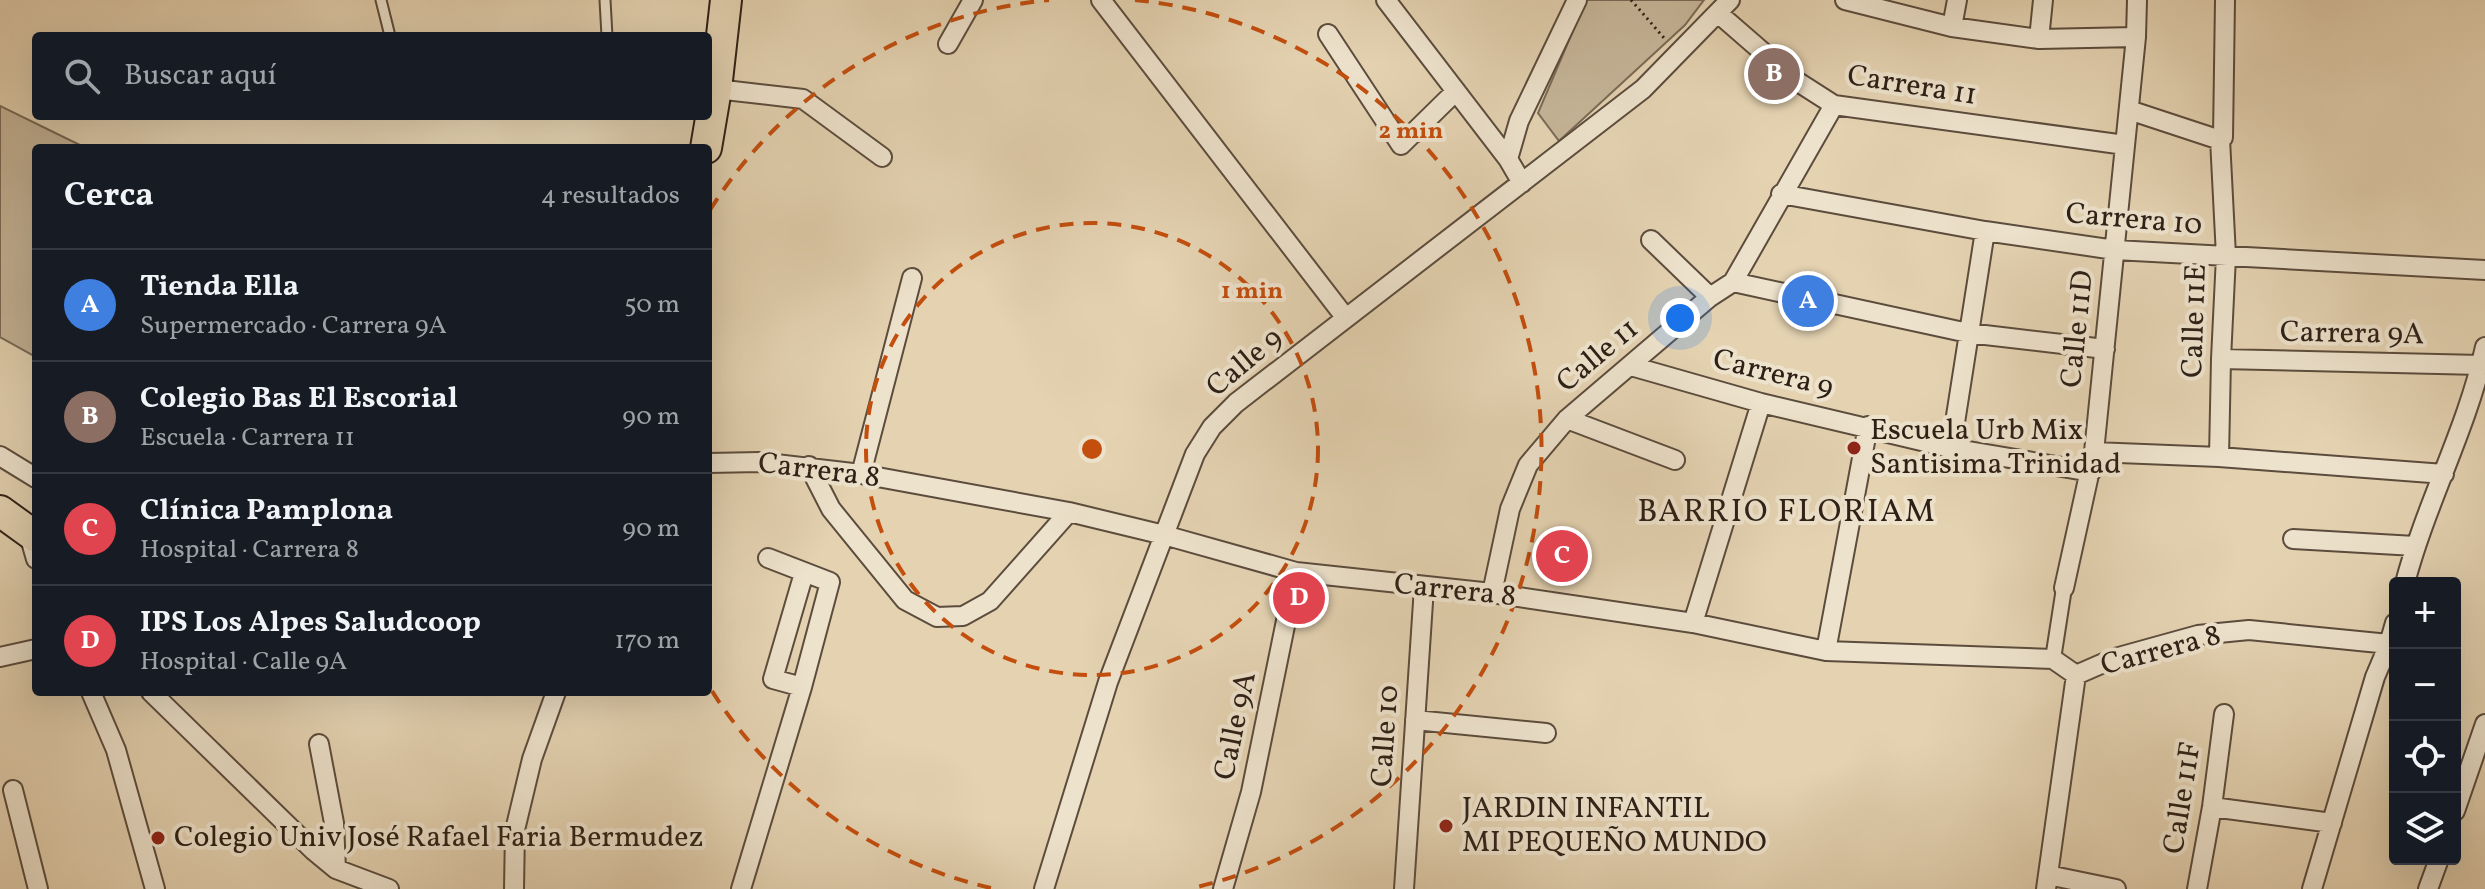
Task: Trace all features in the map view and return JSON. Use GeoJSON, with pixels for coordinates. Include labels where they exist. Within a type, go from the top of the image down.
{"type":"FeatureCollection","features":[{"type":"Feature","properties":{"kind":"highway"},"geometry":{"type":"LineString","coordinates":[[712,106],[726,0]]}},
{"type":"Feature","properties":{"kind":"highway"},"geometry":{"type":"LineString","coordinates":[[707,144],[710,120]]}},
{"type":"Feature","properties":{"kind":"highway"},"geometry":{"type":"LineString","coordinates":[[0,511],[32,542]]}},
{"type":"Feature","properties":{"kind":"street"},"geometry":{"type":"LineString","coordinates":[[948,44],[973,0]]}},
{"type":"Feature","properties":{"kind":"street"},"geometry":{"type":"LineString","coordinates":[[1101,0],[1345,317]]}},
{"type":"Feature","properties":{"kind":"street"},"geometry":{"type":"LineString","coordinates":[[1386,0],[1508,159],[1522,183]]}},
{"type":"Feature","properties":{"kind":"street"},"geometry":{"type":"LineString","coordinates":[[1508,159],[1519,121],[1577,0]]}},
{"type":"Feature","properties":{"kind":"street"},"geometry":{"type":"LineString","coordinates":[[1952,27],[1957,0]]}},
{"type":"Feature","properties":{"kind":"street"},"geometry":{"type":"LineString","coordinates":[[2039,39],[2043,0]]}},
{"type":"Feature","properties":{"kind":"street","name":"Calle 11D"},"geometry":{"type":"LineString","coordinates":[[2053,659],[2064,588],[2094,452],[2136,37],[2137,0]]}},
{"type":"Feature","properties":{"kind":"street","name":"Calle 11E"},"geometry":{"type":"LineString","coordinates":[[2219,457],[2226,256],[2218,139],[2224,129],[2225,0]]}},
{"type":"Feature","properties":{"kind":"street"},"geometry":{"type":"LineString","coordinates":[[1858,1],[1952,27],[2039,39],[2136,37]]}},
{"type":"Feature","properties":{"kind":"street","name":"Calle 9"},"geometry":{"type":"LineString","coordinates":[[1044,889],[1108,682],[1195,454],[1212,427],[1236,403],[1345,317],[1643,89],[1725,7]]}},
{"type":"Feature","properties":{"kind":"street","name":"Carrera 11"},"geometry":{"type":"LineString","coordinates":[[1725,7],[1795,80],[1834,105],[2125,145]]}},
{"type":"Feature","properties":{"kind":"street"},"geometry":{"type":"LineString","coordinates":[[1328,34],[1401,145],[1456,91]]}},
{"type":"Feature","properties":{"kind":"street"},"geometry":{"type":"LineString","coordinates":[[712,106],[803,99],[882,157]]}},
{"type":"Feature","properties":{"kind":"street","name":"Calle 11"},"geometry":{"type":"LineString","coordinates":[[1492,593],[1510,509],[1528,465],[1567,419],[1710,297],[1733,282],[1834,105]]}},
{"type":"Feature","properties":{"kind":"street"},"geometry":{"type":"LineString","coordinates":[[2129,110],[2218,139]]}},
{"type":"Feature","properties":{"kind":"street","name":"Carrera 10"},"geometry":{"type":"LineString","coordinates":[[1781,194],[1985,231],[2115,250],[2485,270]]}},
{"type":"Feature","properties":{"kind":"street"},"geometry":{"type":"LineString","coordinates":[[1951,448],[1985,231]]}},
{"type":"Feature","properties":{"kind":"street"},"geometry":{"type":"LineString","coordinates":[[1651,240],[1710,297]]}},
{"type":"Feature","properties":{"kind":"street"},"geometry":{"type":"LineString","coordinates":[[861,474],[912,278]]}},
{"type":"Feature","properties":{"kind":"street"},"geometry":{"type":"LineString","coordinates":[[1733,282],[1968,333],[2105,349]]}},
{"type":"Feature","properties":{"kind":"street"},"geometry":{"type":"LineString","coordinates":[[2407,577],[2483,356]]}},
{"type":"Feature","properties":{"kind":"street","name":"Carrera 9A"},"geometry":{"type":"LineString","coordinates":[[2221,359],[2483,356]]}},
{"type":"Feature","properties":{"kind":"street","name":"Carrera 9"},"geometry":{"type":"LineString","coordinates":[[1631,366],[1761,403],[1951,448],[2091,472]]}},
{"type":"Feature","properties":{"kind":"street"},"geometry":{"type":"LineString","coordinates":[[1693,623],[1761,403]]}},
{"type":"Feature","properties":{"kind":"street"},"geometry":{"type":"LineString","coordinates":[[1567,419],[1675,460]]}},
{"type":"Feature","properties":{"kind":"street"},"geometry":{"type":"LineString","coordinates":[[1826,651],[1868,426]]}},
{"type":"Feature","properties":{"kind":"street"},"geometry":{"type":"LineString","coordinates":[[2094,452],[2219,457],[2444,474]]}},
{"type":"Feature","properties":{"kind":"street"},"geometry":{"type":"LineString","coordinates":[[0,456],[32,476]]}},
{"type":"Feature","properties":{"kind":"street","name":"Carrera 8"},"geometry":{"type":"LineString","coordinates":[[712,463],[760,462],[861,474],[1069,512],[1296,572],[1492,593],[1693,623],[1826,651],[2053,659],[2076,675],[2115,658],[2198,635],[2249,630],[2389,644]]}},
{"type":"Feature","properties":{"kind":"street"},"geometry":{"type":"LineString","coordinates":[[809,466],[831,509],[905,600],[937,617],[963,616],[990,601],[1069,512]]}},
{"type":"Feature","properties":{"kind":"street"},"geometry":{"type":"LineString","coordinates":[[2293,539],[2415,546]]}},
{"type":"Feature","properties":{"kind":"street"},"geometry":{"type":"LineString","coordinates":[[741,889],[830,582],[768,558]]}},
{"type":"Feature","properties":{"kind":"street","name":"Calle 9A"},"geometry":{"type":"LineString","coordinates":[[1223,889],[1251,792],[1296,572]]}},
{"type":"Feature","properties":{"kind":"street"},"geometry":{"type":"LineString","coordinates":[[802,687],[773,679],[804,573]]}},
{"type":"Feature","properties":{"kind":"street","name":"Calle 10"},"geometry":{"type":"LineString","coordinates":[[1404,889],[1424,587]]}},
{"type":"Feature","properties":{"kind":"street"},"geometry":{"type":"LineString","coordinates":[[2312,889],[2375,677],[2389,644]]}},
{"type":"Feature","properties":{"kind":"street"},"geometry":{"type":"LineString","coordinates":[[0,657],[32,650]]}},
{"type":"Feature","properties":{"kind":"street"},"geometry":{"type":"LineString","coordinates":[[2076,675],[2047,882],[2116,889]]}},
{"type":"Feature","properties":{"kind":"street"},"geometry":{"type":"LineString","coordinates":[[93,696],[116,750],[155,889]]}},
{"type":"Feature","properties":{"kind":"street"},"geometry":{"type":"LineString","coordinates":[[155,696],[336,869],[389,889]]}},
{"type":"Feature","properties":{"kind":"street"},"geometry":{"type":"LineString","coordinates":[[514,889],[515,830],[532,759],[555,696]]}},
{"type":"Feature","properties":{"kind":"street","name":"Calle 11F"},"geometry":{"type":"LineString","coordinates":[[2197,889],[2224,714]]}},
{"type":"Feature","properties":{"kind":"street"},"geometry":{"type":"LineString","coordinates":[[1415,720],[1546,733]]}},
{"type":"Feature","properties":{"kind":"street"},"geometry":{"type":"LineString","coordinates":[[2461,794],[2485,724]]}},
{"type":"Feature","properties":{"kind":"street"},"geometry":{"type":"LineString","coordinates":[[319,744],[334,823],[336,869]]}},
{"type":"Feature","properties":{"kind":"street"},"geometry":{"type":"LineString","coordinates":[[13,790],[38,889]]}},
{"type":"Feature","properties":{"kind":"street"},"geometry":{"type":"LineString","coordinates":[[2212,807],[2332,823]]}},
{"type":"Feature","properties":{"kind":"street"},"geometry":{"type":"LineString","coordinates":[[2428,889],[2437,865]]}},
{"type":"Feature","properties":{"kind":"lane"},"geometry":{"type":"LineString","coordinates":[[381,0],[389,32]]}},
{"type":"Feature","properties":{"kind":"lane"},"geometry":{"type":"LineString","coordinates":[[605,0],[607,32]]}},
{"type":"Feature","properties":{"kind":"path"},"geometry":{"type":"LineString","coordinates":[[1631,0],[1678,54]]}},
{"type":"Feature","properties":{"kind":"shaded area"},"geometry":{"type":"Polygon","coordinates":[[[1586,0],[1704,0],[1685,25],[1559,141],[1538,113],[1586,0]]]}},
{"type":"Feature","properties":{"kind":"shaded area"},"geometry":{"type":"Polygon","coordinates":[[[0,106],[78,144],[32,144],[32,355],[0,337],[0,106]]]}},
{"type":"Feature","properties":{"kind":"place","name":"Colegio Bas El Escorial"},"geometry":{"type":"Point","coordinates":[1774,74]}},
{"type":"Feature","properties":{"kind":"place","name":"Tienda Ella"},"geometry":{"type":"Point","coordinates":[1808,301]}},
{"type":"Feature","properties":{"kind":"place","name":"Escuela Urb Mix Santisima Trinidad"},"geometry":{"type":"Point","coordinates":[1854,448]}},
{"type":"Feature","properties":{"kind":"place","name":"Clínica Pamplona"},"geometry":{"type":"Point","coordinates":[1562,556]}},
{"type":"Feature","properties":{"kind":"place","name":"IPS Los Alpes Saludcoop"},"geometry":{"type":"Point","coordinates":[1299,598]}},
{"type":"Feature","properties":{"kind":"place","name":"JARDIN INFANTIL MI PEQUEÑO MUNDO"},"geometry":{"type":"Point","coordinates":[1446,826]}},
{"type":"Feature","properties":{"kind":"place","name":"Colegio Univ José Rafael Faria Bermudez"},"geometry":{"type":"Point","coordinates":[158,838]}},
{"type":"Feature","properties":{"kind":"district","name":"BARRIO FLORIAM"},"geometry":{"type":"Point","coordinates":[1787,513]}}]}
